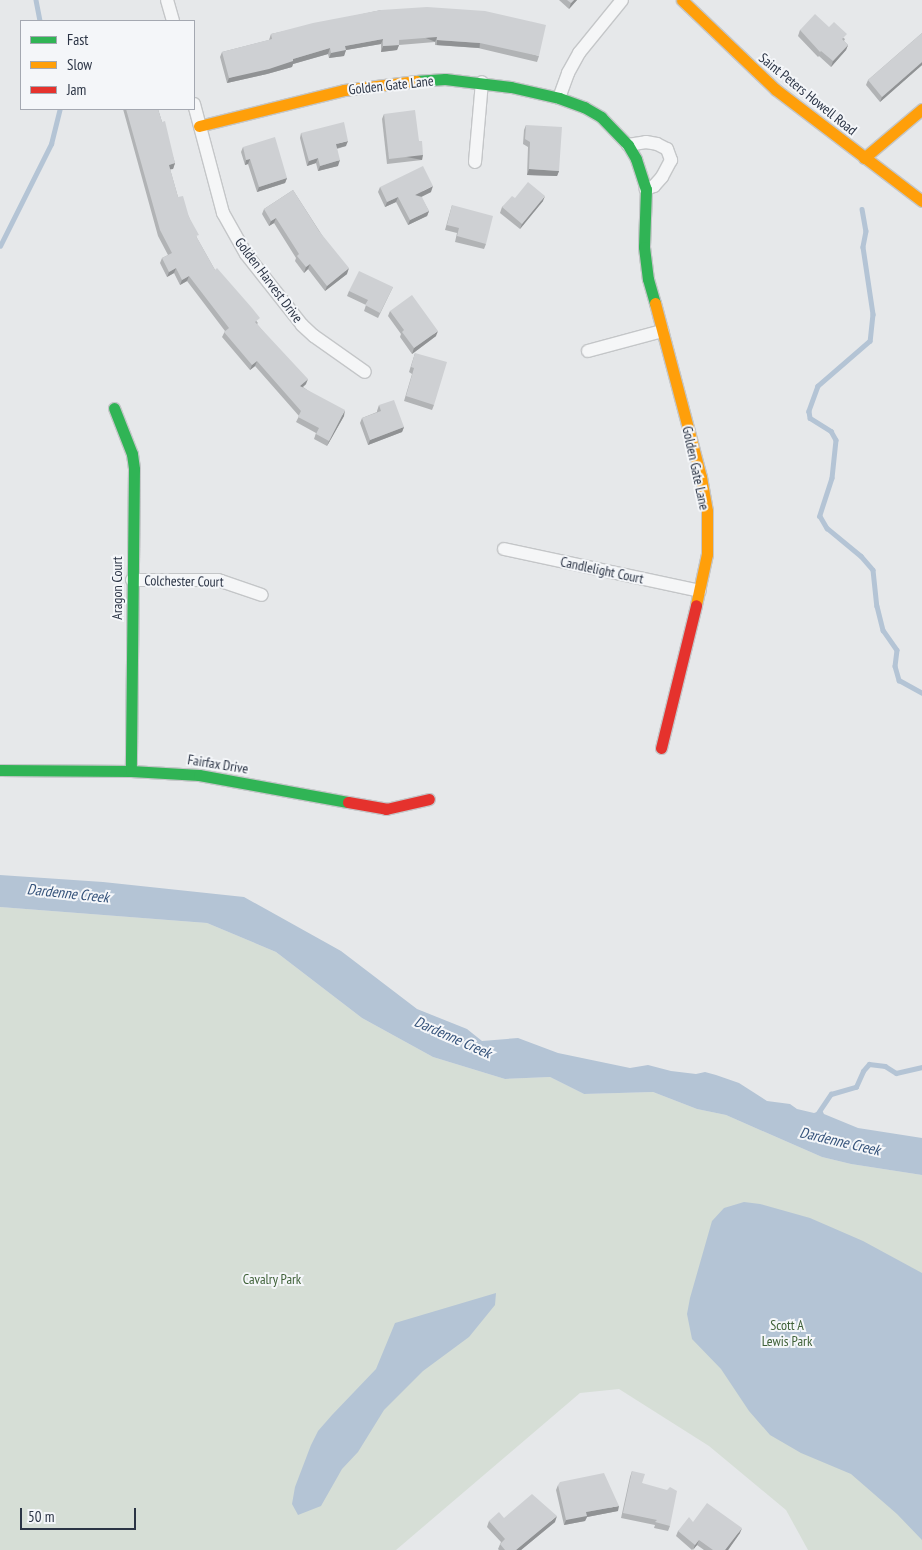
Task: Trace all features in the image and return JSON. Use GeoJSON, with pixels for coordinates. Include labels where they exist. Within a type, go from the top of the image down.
{"type":"FeatureCollection","features":[{"type":"Feature","properties":{"kind":"street"},"geometry":{"type":"LineString","coordinates":[[167,0],[173,20]]}},
{"type":"Feature","properties":{"kind":"street"},"geometry":{"type":"LineString","coordinates":[[559,98],[568,73],[579,53],[595,30],[622,0]]}},
{"type":"Feature","properties":{"kind":"street","name":"Saint Peters Howell Road"},"geometry":{"type":"LineString","coordinates":[[682,0],[775,89],[922,201]]}},
{"type":"Feature","properties":{"kind":"street","name":"Golden Gate Lane"},"geometry":{"type":"LineString","coordinates":[[199,126],[306,99],[373,85],[420,80],[482,82],[559,98],[584,107],[601,117],[628,145],[636,159],[646,188],[645,261],[705,494],[707,554],[700,592],[661,748]]}},
{"type":"Feature","properties":{"kind":"street"},"geometry":{"type":"LineString","coordinates":[[475,162],[482,82]]}},
{"type":"Feature","properties":{"kind":"street","name":"Golden Harvest Drive"},"geometry":{"type":"LineString","coordinates":[[195,108],[223,213],[246,254],[302,325],[314,336],[365,372]]}},
{"type":"Feature","properties":{"kind":"street"},"geometry":{"type":"LineString","coordinates":[[864,158],[922,109]]}},
{"type":"Feature","properties":{"kind":"street"},"geometry":{"type":"LineString","coordinates":[[628,145],[646,142],[667,149],[671,160],[668,169],[654,186],[646,188]]}},
{"type":"Feature","properties":{"kind":"street"},"geometry":{"type":"LineString","coordinates":[[588,351],[662,331]]}},
{"type":"Feature","properties":{"kind":"street","name":"Aragon Court"},"geometry":{"type":"LineString","coordinates":[[114,408],[132,454],[134,469],[131,771]]}},
{"type":"Feature","properties":{"kind":"street","name":"Candlelight Court"},"geometry":{"type":"LineString","coordinates":[[504,549],[700,592]]}},
{"type":"Feature","properties":{"kind":"street","name":"Colchester Court"},"geometry":{"type":"LineString","coordinates":[[132,580],[218,580],[262,595]]}},
{"type":"Feature","properties":{"kind":"street","name":"Fairfax Drive"},"geometry":{"type":"LineString","coordinates":[[0,770],[131,771],[198,775],[386,808],[429,799]]}},
{"type":"Feature","properties":{"kind":"green space","name":"Cavalry Park"},"geometry":{"type":"Polygon","coordinates":[[[0,907],[207,923],[276,952],[362,1018],[433,1057],[505,1079],[550,1077],[584,1094],[653,1092],[697,1109],[726,1115],[822,1157],[851,1164],[922,1175],[922,1550],[808,1550],[786,1510],[709,1446],[619,1389],[580,1393],[396,1550],[0,1550],[0,907]]]}},
{"type":"Feature","properties":{"kind":"water","name":"Dardenne Creek"},"geometry":{"type":"Polygon","coordinates":[[[0,875],[103,882],[244,897],[341,951],[417,1009],[467,1029],[482,1041],[518,1038],[558,1053],[630,1068],[648,1065],[671,1071],[696,1074],[705,1072],[716,1075],[739,1083],[767,1101],[790,1104],[797,1109],[814,1113],[822,1110],[824,1114],[858,1128],[922,1138],[922,1175],[851,1164],[822,1157],[726,1115],[697,1109],[653,1092],[584,1094],[550,1077],[505,1079],[433,1057],[362,1018],[276,952],[207,923],[0,907],[0,875]]]}},
{"type":"Feature","properties":{"kind":"water"},"geometry":{"type":"Polygon","coordinates":[[[744,1202],[760,1204],[810,1218],[863,1241],[922,1273],[922,1540],[897,1514],[851,1474],[801,1453],[770,1435],[749,1411],[721,1369],[692,1339],[687,1314],[712,1221],[724,1208],[744,1202]]]}},
{"type":"Feature","properties":{"kind":"water"},"geometry":{"type":"Polygon","coordinates":[[[496,1293],[495,1305],[469,1337],[423,1371],[384,1410],[358,1452],[342,1469],[321,1506],[298,1515],[292,1504],[295,1487],[318,1431],[376,1369],[395,1323],[496,1293]]]}},
{"type":"Feature","properties":{"kind":"building"},"geometry":{"type":"Polygon","coordinates":[[[427,7],[485,11],[546,25],[539,56],[480,43],[437,40],[437,37],[399,40],[399,45],[383,46],[383,39],[345,46],[346,50],[331,53],[330,48],[293,59],[293,61],[269,69],[229,78],[222,52],[272,39],[271,34],[313,23],[381,10],[427,7]]]}},
{"type":"Feature","properties":{"kind":"building"},"geometry":{"type":"Polygon","coordinates":[[[815,14],[829,27],[834,22],[847,34],[842,39],[848,45],[833,61],[820,52],[800,30],[815,14]]]}},
{"type":"Feature","properties":{"kind":"building"},"geometry":{"type":"Polygon","coordinates":[[[922,33],[922,62],[882,97],[868,80],[922,33]]]}},
{"type":"Feature","properties":{"kind":"building"},"geometry":{"type":"Polygon","coordinates":[[[126,110],[158,110],[162,122],[165,121],[175,163],[169,165],[178,197],[183,196],[189,217],[199,235],[196,236],[215,270],[217,268],[252,308],[260,318],[255,322],[308,379],[300,386],[345,410],[329,441],[316,434],[319,428],[298,417],[301,411],[257,361],[252,365],[224,332],[229,328],[189,276],[182,280],[176,268],[169,272],[162,258],[172,253],[160,230],[126,110]]]}},
{"type":"Feature","properties":{"kind":"building"},"geometry":{"type":"Polygon","coordinates":[[[415,110],[423,155],[389,159],[384,114],[415,110]]]}},
{"type":"Feature","properties":{"kind":"building"},"geometry":{"type":"Polygon","coordinates":[[[344,122],[348,141],[336,144],[340,160],[320,166],[318,158],[309,161],[301,133],[344,122]]]}},
{"type":"Feature","properties":{"kind":"building"},"geometry":{"type":"Polygon","coordinates":[[[526,125],[562,127],[559,171],[529,169],[530,142],[525,139],[526,125]]]}},
{"type":"Feature","properties":{"kind":"building"},"geometry":{"type":"Polygon","coordinates":[[[275,137],[287,178],[259,187],[250,159],[246,160],[243,147],[275,137]]]}},
{"type":"Feature","properties":{"kind":"building"},"geometry":{"type":"Polygon","coordinates":[[[423,166],[433,186],[415,195],[422,197],[429,211],[410,220],[398,197],[387,202],[380,187],[423,166]]]}},
{"type":"Feature","properties":{"kind":"building"},"geometry":{"type":"Polygon","coordinates":[[[528,182],[545,196],[522,224],[502,207],[512,196],[515,198],[528,182]]]}},
{"type":"Feature","properties":{"kind":"building"},"geometry":{"type":"Polygon","coordinates":[[[293,190],[319,231],[349,268],[327,286],[310,264],[306,267],[297,256],[299,254],[276,218],[271,221],[264,209],[293,190]]]}},
{"type":"Feature","properties":{"kind":"building"},"geometry":{"type":"Polygon","coordinates":[[[452,205],[493,216],[486,244],[457,236],[459,228],[447,225],[452,205]]]}},
{"type":"Feature","properties":{"kind":"building"},"geometry":{"type":"Polygon","coordinates":[[[359,271],[393,287],[380,313],[365,305],[368,300],[349,291],[359,271]]]}},
{"type":"Feature","properties":{"kind":"building"},"geometry":{"type":"Polygon","coordinates":[[[412,295],[438,331],[414,348],[390,311],[412,295]]]}},
{"type":"Feature","properties":{"kind":"building"},"geometry":{"type":"Polygon","coordinates":[[[415,353],[447,362],[434,405],[406,396],[414,368],[411,367],[415,353]]]}},
{"type":"Feature","properties":{"kind":"building"},"geometry":{"type":"Polygon","coordinates":[[[394,400],[404,427],[370,440],[362,418],[381,411],[379,405],[394,400]]]}},
{"type":"Feature","properties":{"kind":"building"},"geometry":{"type":"Polygon","coordinates":[[[632,1471],[645,1474],[642,1483],[667,1490],[670,1487],[677,1491],[670,1526],[655,1522],[657,1520],[623,1513],[632,1471]]]}},
{"type":"Feature","properties":{"kind":"building"},"geometry":{"type":"Polygon","coordinates":[[[604,1473],[619,1506],[586,1512],[587,1516],[566,1520],[558,1485],[560,1482],[604,1473]]]}},
{"type":"Feature","properties":{"kind":"building"},"geometry":{"type":"Polygon","coordinates":[[[532,1494],[557,1516],[516,1550],[505,1550],[500,1544],[505,1539],[489,1521],[499,1512],[504,1518],[532,1494]]]}},
{"type":"Feature","properties":{"kind":"building"},"geometry":{"type":"Polygon","coordinates":[[[707,1503],[742,1528],[725,1550],[713,1550],[699,1540],[695,1545],[678,1531],[689,1517],[693,1522],[707,1503]]]}},
{"type":"Feature","properties":{"kind":"waterway"},"geometry":{"type":"LineString","coordinates":[[36,0],[40,20]]}},
{"type":"Feature","properties":{"kind":"waterway"},"geometry":{"type":"LineString","coordinates":[[0,246],[51,144],[60,110]]}},
{"type":"Feature","properties":{"kind":"waterway"},"geometry":{"type":"LineString","coordinates":[[862,209],[866,231],[863,247],[873,314],[870,341],[818,386],[809,411],[810,418],[831,431],[836,440],[832,478],[820,516],[827,528],[861,556],[873,570],[877,606],[883,630],[897,650],[895,666],[899,680],[922,693]]}},
{"type":"Feature","properties":{"kind":"waterway"},"geometry":{"type":"LineString","coordinates":[[818,1113],[831,1094],[856,1087],[863,1071],[869,1064],[885,1066],[896,1073],[922,1067]]}},
{"type":"Feature","properties":{"kind":"traffic: fast"},"geometry":{"type":"LineString","coordinates":[[416,81],[445,79],[511,87],[559,98],[584,107],[601,117],[628,145],[636,159],[646,189],[644,247],[648,279],[655,303]]}},
{"type":"Feature","properties":{"kind":"traffic: fast"},"geometry":{"type":"LineString","coordinates":[[114,408],[132,454],[134,469],[131,771]]}},
{"type":"Feature","properties":{"kind":"traffic: fast"},"geometry":{"type":"LineString","coordinates":[[0,770],[131,771],[199,775],[348,802]]}},
{"type":"Feature","properties":{"kind":"traffic: slow"},"geometry":{"type":"LineString","coordinates":[[682,0],[775,89],[922,201]]}},
{"type":"Feature","properties":{"kind":"traffic: slow"},"geometry":{"type":"LineString","coordinates":[[199,126],[344,90],[416,81]]}},
{"type":"Feature","properties":{"kind":"traffic: slow"},"geometry":{"type":"LineString","coordinates":[[864,158],[922,109]]}},
{"type":"Feature","properties":{"kind":"traffic: slow"},"geometry":{"type":"LineString","coordinates":[[655,303],[701,477],[707,511],[707,554],[696,605]]}},
{"type":"Feature","properties":{"kind":"traffic: jam"},"geometry":{"type":"LineString","coordinates":[[661,748],[696,605]]}},
{"type":"Feature","properties":{"kind":"traffic: jam"},"geometry":{"type":"LineString","coordinates":[[348,802],[386,809],[429,799]]}},
{"type":"Feature","properties":{"kind":"park label","name":"Scott A Lewis Park"},"geometry":{"type":"Point","coordinates":[787,1334]}}]}
